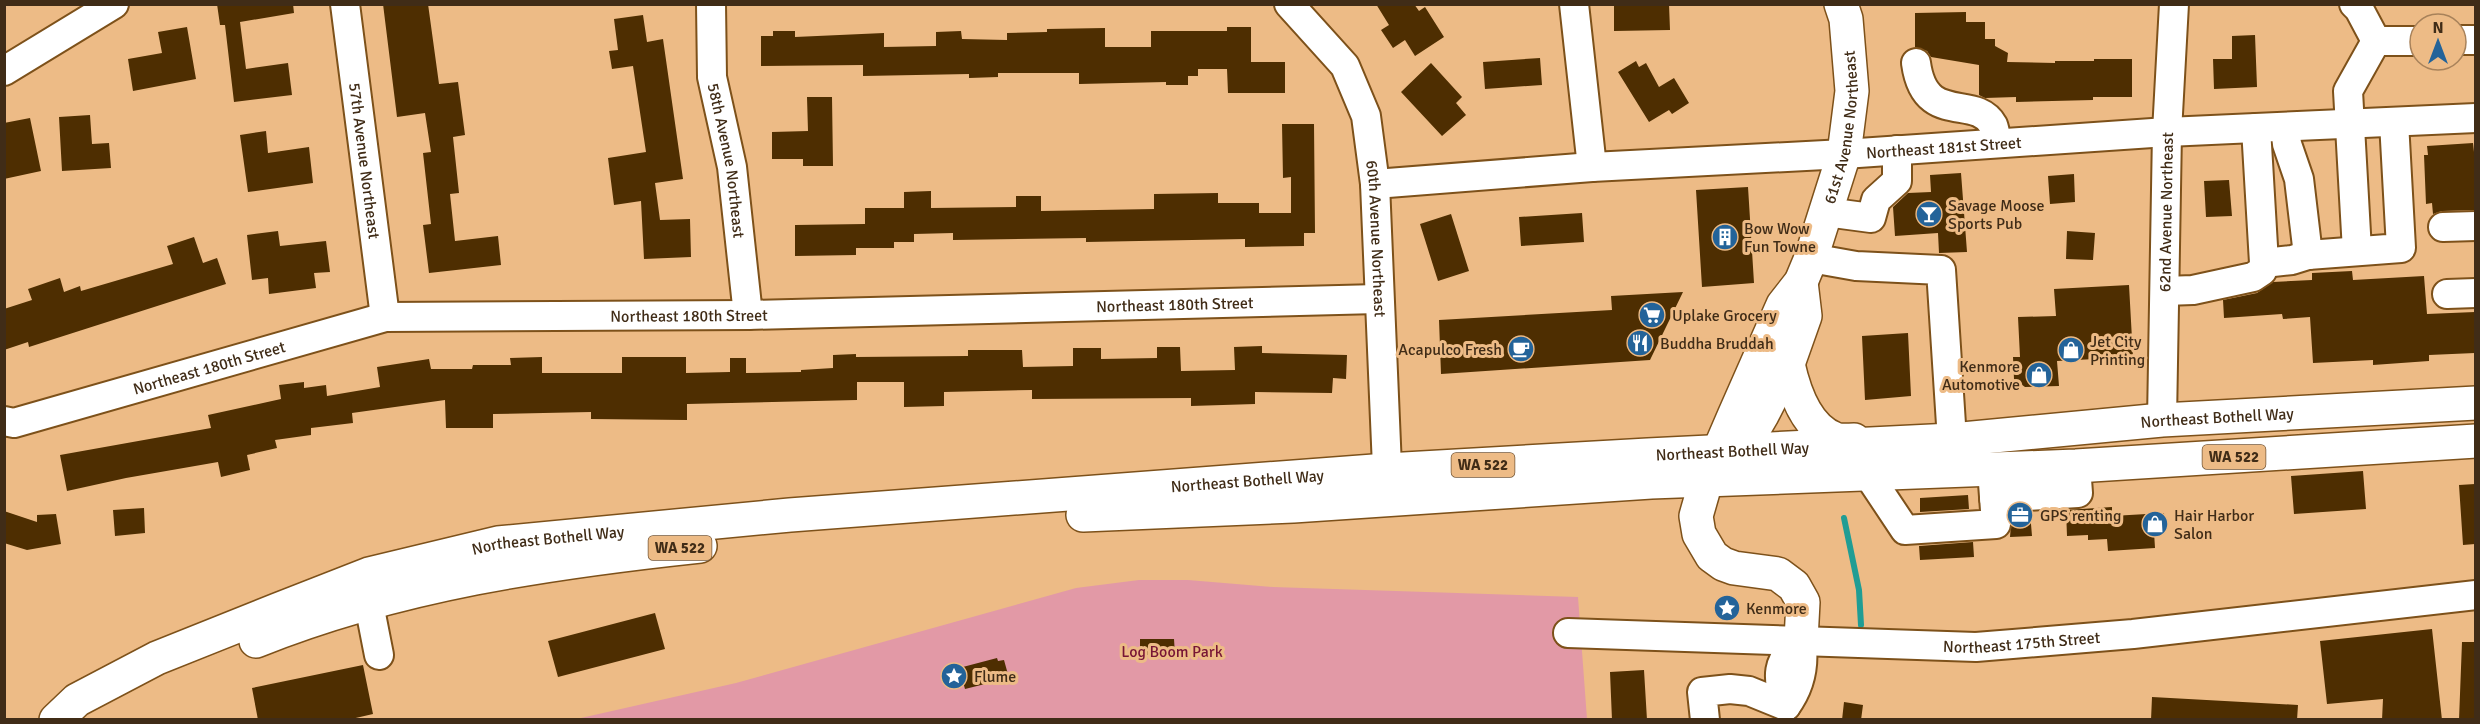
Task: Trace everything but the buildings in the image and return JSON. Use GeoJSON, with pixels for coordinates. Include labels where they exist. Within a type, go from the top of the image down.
{"type":"FeatureCollection","features":[{"type":"Feature","properties":{"kind":"main road","name":"61st Avenue Northeast"},"geometry":{"type":"LineString","coordinates":[[1801,640],[1803,602],[1794,586],[1778,574],[1734,568],[1712,556],[1699,534],[1696,519],[1720,466],[1783,305],[1806,270],[1844,154],[1852,90],[1846,20],[1841,4]]}},
{"type":"Feature","properties":{"kind":"main road","name":"61st Avenue Northeast"},"geometry":{"type":"LineString","coordinates":[[1720,466],[1788,364],[1805,316],[1806,270]]}},
{"type":"Feature","properties":{"kind":"main road"},"geometry":{"type":"LineString","coordinates":[[1788,364],[1797,397],[1818,427],[1835,439],[1886,443]]}},
{"type":"Feature","properties":{"kind":"main road","name":"Northeast Bothell Way"},"geometry":{"type":"LineString","coordinates":[[1720,466],[1886,443],[1952,440],[2162,420],[2475,403]]}},
{"type":"Feature","properties":{"kind":"main road","name":"Northeast Bothell Way"},"geometry":{"type":"LineString","coordinates":[[56,720],[77,700],[157,658],[369,574],[498,543],[790,515],[1388,485],[1648,454],[1720,466],[1867,473],[1993,484],[2076,466],[2475,441]]}},
{"type":"Feature","properties":{"kind":"main road","name":"Northeast Bothell Way"},"geometry":{"type":"LineString","coordinates":[[73,720],[168,676],[271,635],[369,604],[489,574],[581,560],[790,536],[1029,517],[1293,506],[1388,485]]}},
{"type":"Feature","properties":{"kind":"street"},"geometry":{"type":"LineString","coordinates":[[4,71],[114,4]]}},
{"type":"Feature","properties":{"kind":"street","name":"57th Avenue Northeast"},"geometry":{"type":"LineString","coordinates":[[345,4],[385,317]]}},
{"type":"Feature","properties":{"kind":"street","name":"58th Avenue Northeast"},"geometry":{"type":"LineString","coordinates":[[711,4],[712,77],[732,167],[748,315]]}},
{"type":"Feature","properties":{"kind":"street","name":"60th Avenue Northeast"},"geometry":{"type":"LineString","coordinates":[[1289,4],[1345,66],[1366,116],[1375,184],[1378,299],[1388,485]]}},
{"type":"Feature","properties":{"kind":"street"},"geometry":{"type":"LineString","coordinates":[[1574,4],[1592,167]]}},
{"type":"Feature","properties":{"kind":"street","name":"62nd Avenue Northeast"},"geometry":{"type":"LineString","coordinates":[[2162,420],[2168,132],[2174,4]]}},
{"type":"Feature","properties":{"kind":"street"},"geometry":{"type":"LineString","coordinates":[[2354,4],[2376,41]]}},
{"type":"Feature","properties":{"kind":"street"},"geometry":{"type":"LineString","coordinates":[[2376,41],[2408,40]]}},
{"type":"Feature","properties":{"kind":"street"},"geometry":{"type":"LineString","coordinates":[[2356,251],[2348,91],[2376,41]]}},
{"type":"Feature","properties":{"kind":"street"},"geometry":{"type":"LineString","coordinates":[[1916,63],[1919,81],[1924,90],[1946,106],[1983,116],[1993,125],[1998,143]]}},
{"type":"Feature","properties":{"kind":"street","name":"Northeast 181st Street"},"geometry":{"type":"LineString","coordinates":[[1375,184],[1592,167],[1844,154],[2168,132],[2475,118]]}},
{"type":"Feature","properties":{"kind":"street"},"geometry":{"type":"LineString","coordinates":[[2264,263],[2292,260],[2308,255],[2401,248],[2394,122]]}},
{"type":"Feature","properties":{"kind":"street"},"geometry":{"type":"LineString","coordinates":[[2285,127],[2287,144],[2299,179],[2308,255]]}},
{"type":"Feature","properties":{"kind":"street"},"geometry":{"type":"LineString","coordinates":[[2164,291],[2193,290],[2253,277],[2262,271],[2264,263],[2256,128]]}},
{"type":"Feature","properties":{"kind":"street"},"geometry":{"type":"LineString","coordinates":[[1826,212],[1870,218],[1876,200],[1897,181],[1897,150]]}},
{"type":"Feature","properties":{"kind":"street"},"geometry":{"type":"LineString","coordinates":[[2444,227],[2475,225]]}},
{"type":"Feature","properties":{"kind":"street"},"geometry":{"type":"LineString","coordinates":[[1806,270],[1856,266],[1941,270],[1952,440]]}},
{"type":"Feature","properties":{"kind":"street"},"geometry":{"type":"LineString","coordinates":[[2447,294],[2475,293]]}},
{"type":"Feature","properties":{"kind":"street","name":"Northeast 180th Street"},"geometry":{"type":"LineString","coordinates":[[9,422],[385,317],[748,315],[1378,299]]}},
{"type":"Feature","properties":{"kind":"street"},"geometry":{"type":"LineString","coordinates":[[1867,473],[1905,530],[1996,524],[1993,484]]}},
{"type":"Feature","properties":{"kind":"street","name":"Northeast 175th Street"},"geometry":{"type":"LineString","coordinates":[[1568,633],[1976,648],[2133,634],[2475,595]]}},
{"type":"Feature","properties":{"kind":"street"},"geometry":{"type":"LineString","coordinates":[[369,604],[379,655]]}},
{"type":"Feature","properties":{"kind":"street"},"geometry":{"type":"LineString","coordinates":[[1783,715],[1779,683],[1781,668],[1786,653],[1801,640]]}},
{"type":"Feature","properties":{"kind":"street"},"geometry":{"type":"LineString","coordinates":[[1705,720],[1702,692],[1730,689],[1749,691],[1783,715]]}},
{"type":"Feature","properties":{"kind":"green space","name":"Log Boom Park"},"geometry":{"type":"Polygon","coordinates":[[[1139,580],[1188,580],[1273,587],[1578,597],[1587,719],[572,720],[736,683],[1076,588],[1139,580]]]}},
{"type":"Feature","properties":{"kind":"waterway"},"geometry":{"type":"LineString","coordinates":[[1844,518],[1859,590],[1861,625]]}},
{"type":"Feature","properties":{"kind":"place","name":"Savage Moose Sports Pub"},"geometry":{"type":"Point","coordinates":[1929,214]}},
{"type":"Feature","properties":{"kind":"place","name":"Bow Wow Fun Towne"},"geometry":{"type":"Point","coordinates":[1725,237]}},
{"type":"Feature","properties":{"kind":"place","name":"Uplake Grocery"},"geometry":{"type":"Point","coordinates":[1652,315]}},
{"type":"Feature","properties":{"kind":"place","name":"Buddha Bruddah"},"geometry":{"type":"Point","coordinates":[1640,343]}},
{"type":"Feature","properties":{"kind":"place","name":"Acapulco Fresh"},"geometry":{"type":"Point","coordinates":[1521,349]}},
{"type":"Feature","properties":{"kind":"place","name":"Jet City Printing"},"geometry":{"type":"Point","coordinates":[2071,350]}},
{"type":"Feature","properties":{"kind":"place","name":"Kenmore Automotive"},"geometry":{"type":"Point","coordinates":[2039,375]}},
{"type":"Feature","properties":{"kind":"place","name":"GPS renting"},"geometry":{"type":"Point","coordinates":[2020,515]}},
{"type":"Feature","properties":{"kind":"place","name":"Hair Harbor Salon"},"geometry":{"type":"Point","coordinates":[2155,524]}},
{"type":"Feature","properties":{"kind":"place","name":"Kenmore"},"geometry":{"type":"Point","coordinates":[1727,608]}},
{"type":"Feature","properties":{"kind":"place","name":"Flume"},"geometry":{"type":"Point","coordinates":[954,676]}}]}
